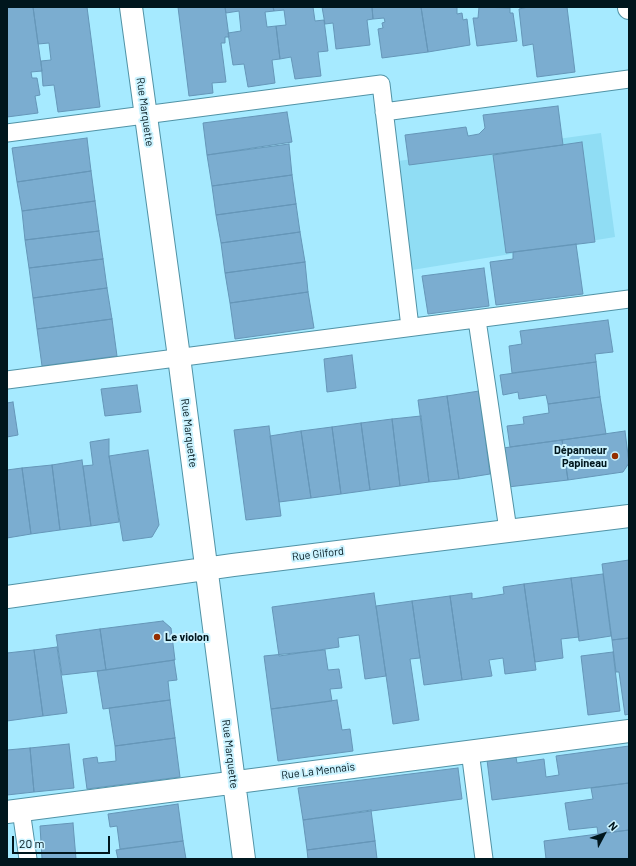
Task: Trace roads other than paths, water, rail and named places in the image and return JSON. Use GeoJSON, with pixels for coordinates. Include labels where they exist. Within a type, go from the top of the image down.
{"type":"FeatureCollection","features":[{"type":"Feature","properties":{"kind":"street","name":"Rue Marquette"},"geometry":{"type":"LineString","coordinates":[[131,7],[179,357],[244,859]]}},
{"type":"Feature","properties":{"kind":"street","name":"Rue Gilford"},"geometry":{"type":"LineString","coordinates":[[7,597],[207,569],[629,516]]}},
{"type":"Feature","properties":{"kind":"street","name":"Rue La Mennais"},"geometry":{"type":"LineString","coordinates":[[14,811],[629,731]]}},
{"type":"Feature","properties":{"kind":"lane"},"geometry":{"type":"LineString","coordinates":[[384,112],[629,79]]}},
{"type":"Feature","properties":{"kind":"lane"},"geometry":{"type":"LineString","coordinates":[[7,133],[146,116],[381,84],[410,327]]}},
{"type":"Feature","properties":{"kind":"lane"},"geometry":{"type":"LineString","coordinates":[[7,380],[629,299]]}},
{"type":"Feature","properties":{"kind":"lane"},"geometry":{"type":"LineString","coordinates":[[477,320],[508,530]]}},
{"type":"Feature","properties":{"kind":"lane"},"geometry":{"type":"LineString","coordinates":[[470,751],[484,859]]}},
{"type":"Feature","properties":{"kind":"lane"},"geometry":{"type":"LineString","coordinates":[[14,811],[28,859]]}},
{"type":"Feature","properties":{"kind":"place","name":"Dépanneur Papineau"},"geometry":{"type":"Point","coordinates":[615,456]}},
{"type":"Feature","properties":{"kind":"place","name":"Le violon"},"geometry":{"type":"Point","coordinates":[157,637]}}]}
